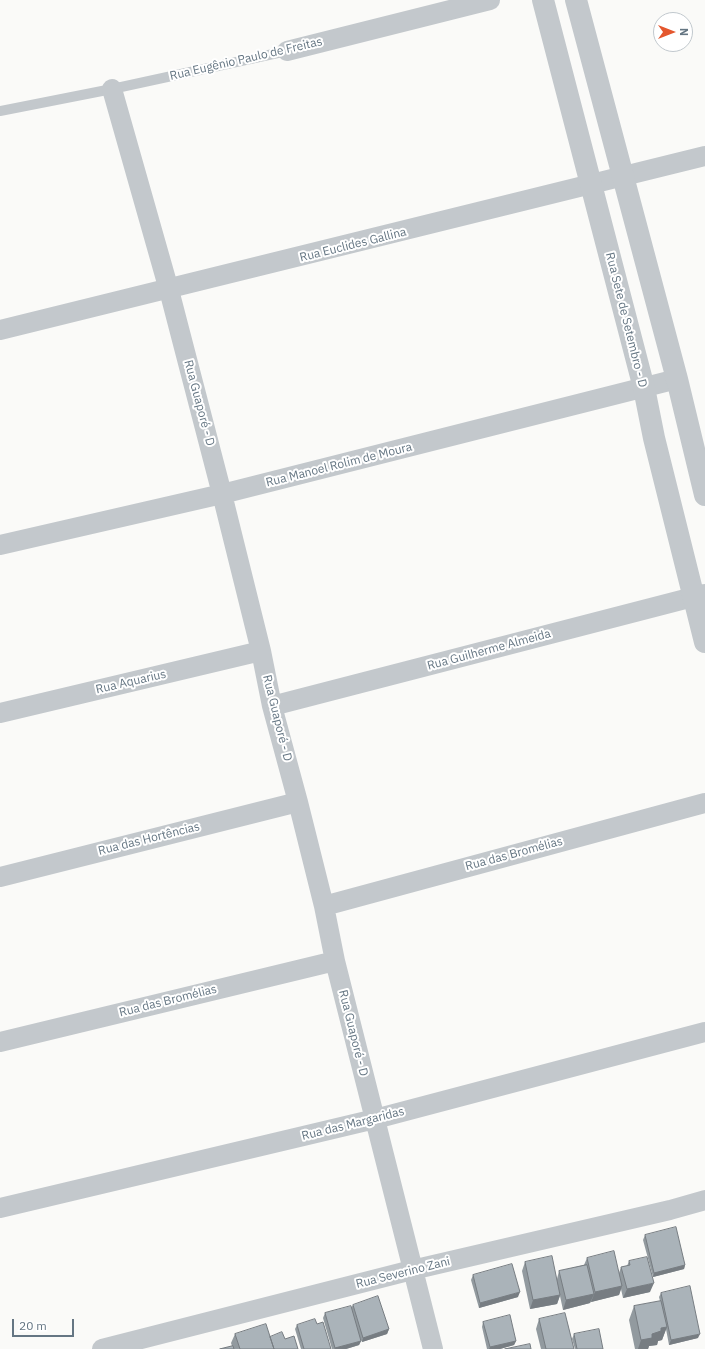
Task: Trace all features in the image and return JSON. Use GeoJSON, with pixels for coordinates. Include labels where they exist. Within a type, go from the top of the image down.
{"type":"FeatureCollection","features":[{"type":"Feature","properties":{"kind":"street","name":"Rua Eugênio Paulo de Freitas"},"geometry":{"type":"LineString","coordinates":[[286,51],[490,0]]}},
{"type":"Feature","properties":{"kind":"street","name":"Rua Sete de Setembro - D"},"geometry":{"type":"LineString","coordinates":[[544,0],[644,388],[654,438],[700,596],[705,642]]}},
{"type":"Feature","properties":{"kind":"street"},"geometry":{"type":"LineString","coordinates":[[576,0],[597,74],[622,177],[677,379],[705,495]]}},
{"type":"Feature","properties":{"kind":"street","name":"Rua Guaporé - D"},"geometry":{"type":"LineString","coordinates":[[112,89],[170,290],[222,494],[261,652],[272,706],[298,802],[324,906],[335,961],[433,1349]]}},
{"type":"Feature","properties":{"kind":"street","name":"Rua Euclides Gallina"},"geometry":{"type":"LineString","coordinates":[[0,330],[170,290],[592,186],[705,156]]}},
{"type":"Feature","properties":{"kind":"street","name":"Rua Manoel Rolim de Moura"},"geometry":{"type":"LineString","coordinates":[[0,544],[222,494],[677,379]]}},
{"type":"Feature","properties":{"kind":"street","name":"Rua Guilherme Almeida"},"geometry":{"type":"LineString","coordinates":[[272,706],[700,596]]}},
{"type":"Feature","properties":{"kind":"street","name":"Rua Aquarius"},"geometry":{"type":"LineString","coordinates":[[0,713],[261,652]]}},
{"type":"Feature","properties":{"kind":"street","name":"Rua das Hortências"},"geometry":{"type":"LineString","coordinates":[[0,877],[298,802]]}},
{"type":"Feature","properties":{"kind":"street","name":"Rua das Bromélias"},"geometry":{"type":"LineString","coordinates":[[324,906],[705,803]]}},
{"type":"Feature","properties":{"kind":"street","name":"Rua das Bromélias"},"geometry":{"type":"LineString","coordinates":[[0,1042],[335,961]]}},
{"type":"Feature","properties":{"kind":"street","name":"Rua das Margaridas"},"geometry":{"type":"LineString","coordinates":[[0,1208],[375,1119],[705,1032]]}},
{"type":"Feature","properties":{"kind":"street","name":"Rua Severino Zani"},"geometry":{"type":"LineString","coordinates":[[102,1349],[412,1270],[670,1210],[705,1200]]}},
{"type":"Feature","properties":{"kind":"lane","name":"Rua Eugênio Paulo de Freitas"},"geometry":{"type":"LineString","coordinates":[[0,111],[112,89],[286,51]]}},
{"type":"Feature","properties":{"kind":"building"},"geometry":{"type":"Polygon","coordinates":[[[676,1227],[685,1265],[654,1273],[645,1235],[676,1227]]]}},
{"type":"Feature","properties":{"kind":"building"},"geometry":{"type":"Polygon","coordinates":[[[614,1251],[622,1286],[595,1292],[587,1258],[614,1251]]]}},
{"type":"Feature","properties":{"kind":"building"},"geometry":{"type":"Polygon","coordinates":[[[552,1256],[560,1295],[533,1300],[525,1262],[552,1256]]]}},
{"type":"Feature","properties":{"kind":"building"},"geometry":{"type":"Polygon","coordinates":[[[647,1257],[654,1283],[627,1289],[621,1267],[630,1265],[629,1261],[647,1257]]]}},
{"type":"Feature","properties":{"kind":"building"},"geometry":{"type":"Polygon","coordinates":[[[512,1264],[520,1292],[480,1303],[473,1275],[512,1264]]]}},
{"type":"Feature","properties":{"kind":"building"},"geometry":{"type":"Polygon","coordinates":[[[587,1265],[594,1294],[566,1300],[559,1271],[587,1265]]]}},
{"type":"Feature","properties":{"kind":"building"},"geometry":{"type":"Polygon","coordinates":[[[690,1286],[700,1334],[671,1340],[661,1293],[690,1286]]]}},
{"type":"Feature","properties":{"kind":"building"},"geometry":{"type":"Polygon","coordinates":[[[378,1296],[389,1329],[363,1338],[353,1305],[378,1296]]]}},
{"type":"Feature","properties":{"kind":"building"},"geometry":{"type":"Polygon","coordinates":[[[661,1301],[667,1327],[661,1328],[661,1331],[652,1334],[652,1338],[641,1340],[634,1306],[661,1301]]]}},
{"type":"Feature","properties":{"kind":"building"},"geometry":{"type":"Polygon","coordinates":[[[351,1306],[361,1341],[335,1348],[325,1313],[351,1306]]]}},
{"type":"Feature","properties":{"kind":"building"},"geometry":{"type":"Polygon","coordinates":[[[565,1313],[574,1349],[546,1349],[539,1319],[565,1313]]]}},
{"type":"Feature","properties":{"kind":"building"},"geometry":{"type":"Polygon","coordinates":[[[510,1315],[516,1341],[490,1347],[483,1322],[510,1315]]]}},
{"type":"Feature","properties":{"kind":"building"},"geometry":{"type":"Polygon","coordinates":[[[315,1319],[317,1324],[323,1322],[331,1349],[304,1349],[297,1325],[315,1319]]]}},
{"type":"Feature","properties":{"kind":"building"},"geometry":{"type":"Polygon","coordinates":[[[266,1324],[274,1349],[240,1349],[235,1334],[266,1324]]]}},
{"type":"Feature","properties":{"kind":"building"},"geometry":{"type":"Polygon","coordinates":[[[599,1329],[603,1349],[577,1349],[574,1334],[599,1329]]]}},
{"type":"Feature","properties":{"kind":"building"},"geometry":{"type":"Polygon","coordinates":[[[282,1332],[285,1339],[294,1336],[298,1349],[274,1349],[270,1337],[282,1332]]]}},
{"type":"Feature","properties":{"kind":"building"},"geometry":{"type":"Polygon","coordinates":[[[530,1344],[531,1349],[505,1349],[530,1344]]]}},
{"type":"Feature","properties":{"kind":"building"},"geometry":{"type":"Polygon","coordinates":[[[233,1346],[234,1349],[220,1349],[233,1346]]]}}]}
